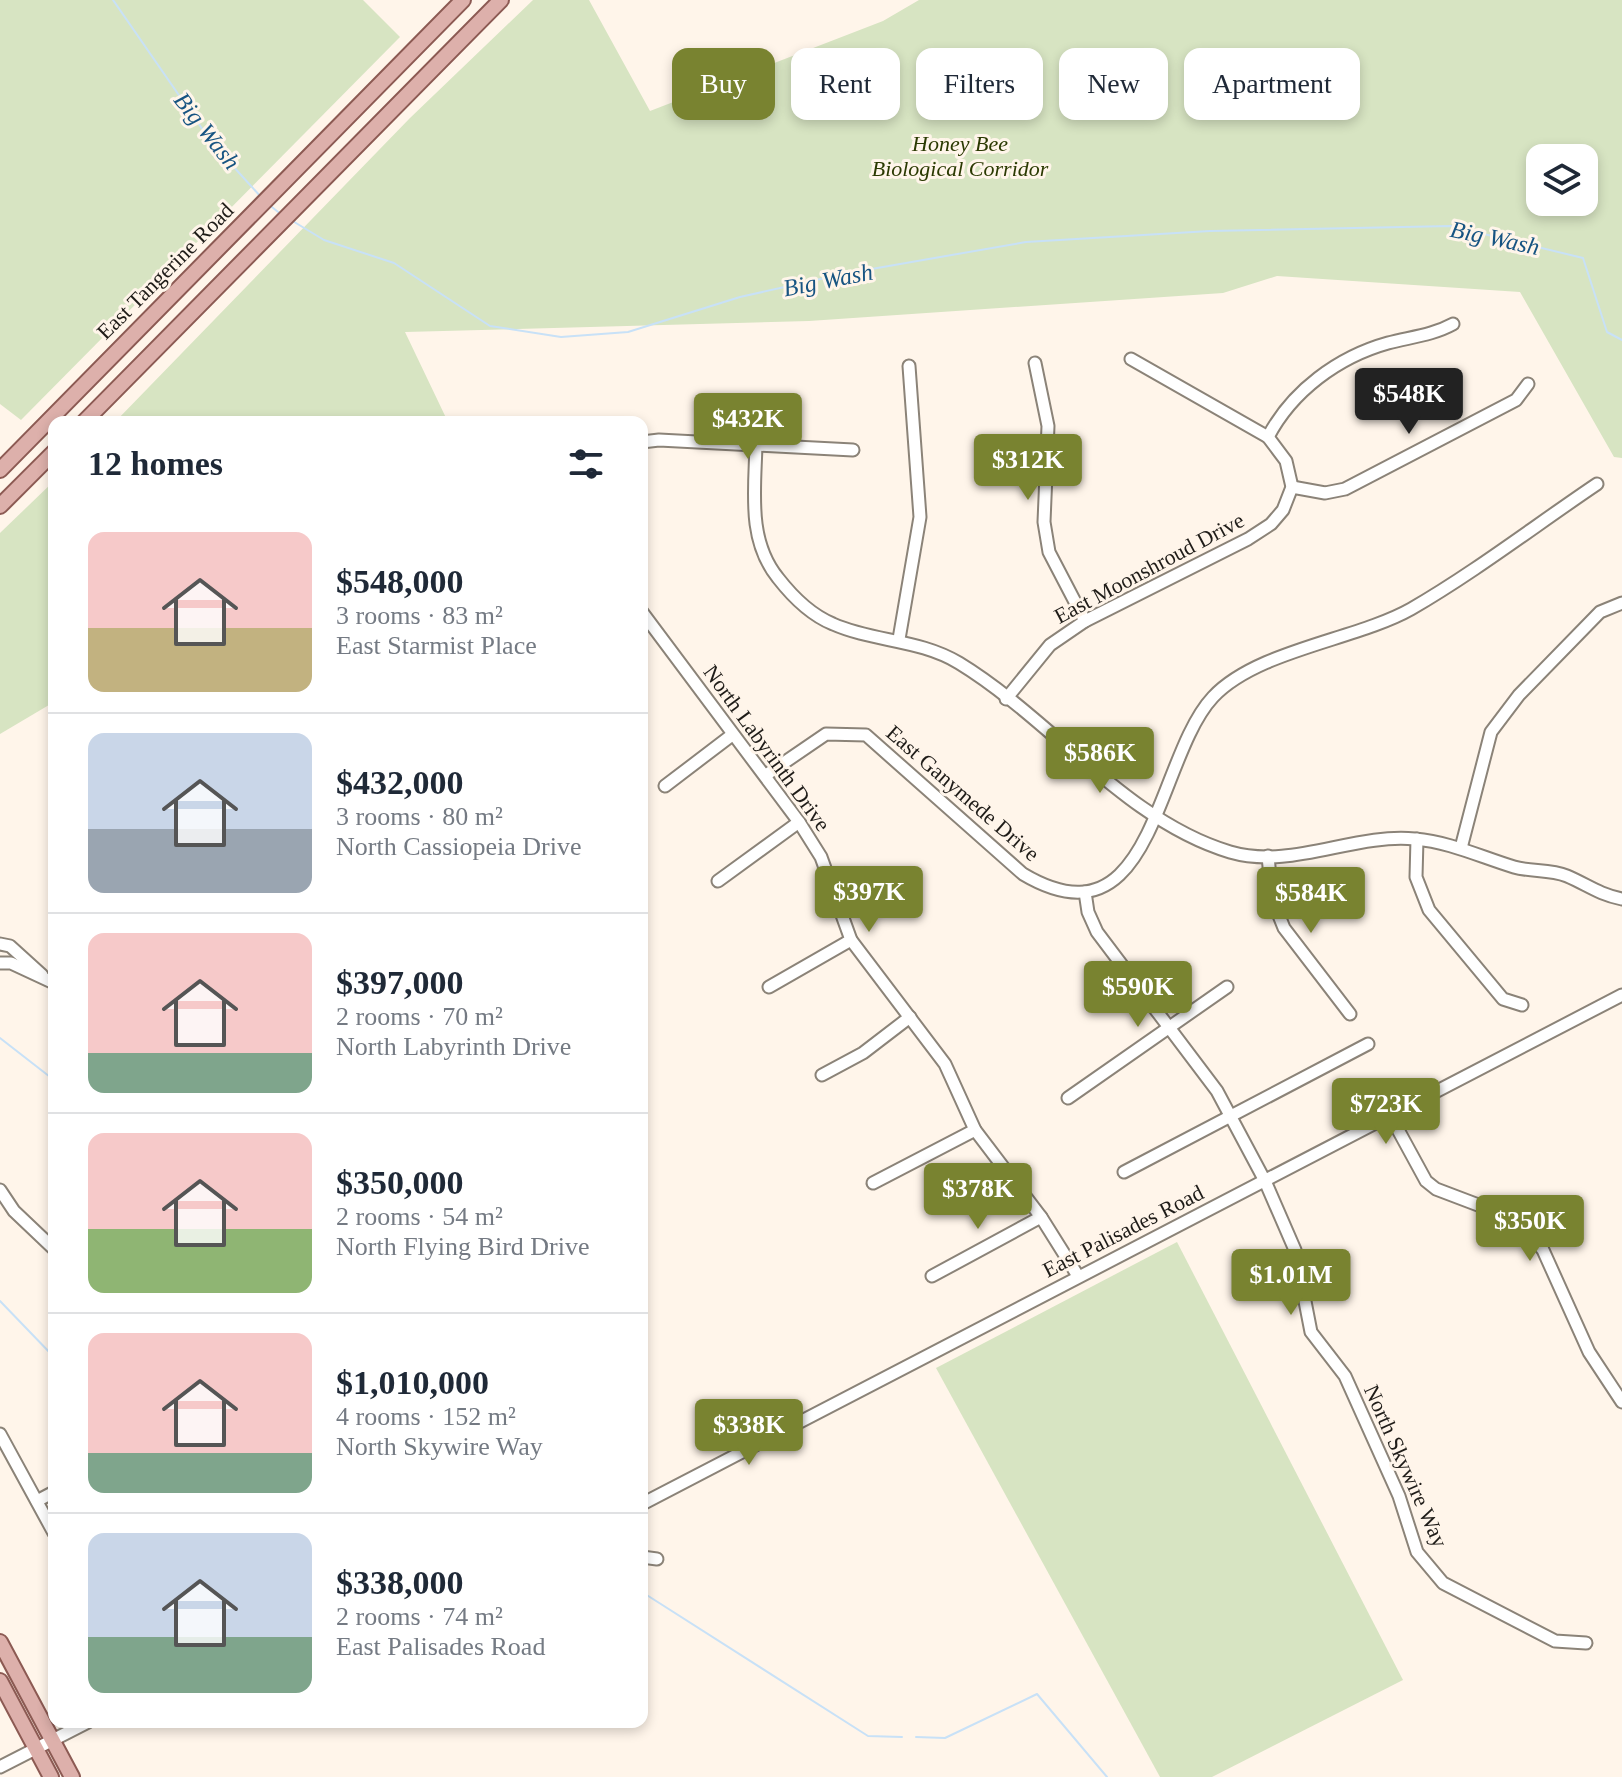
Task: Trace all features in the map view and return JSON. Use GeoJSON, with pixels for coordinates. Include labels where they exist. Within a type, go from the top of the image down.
{"type":"FeatureCollection","features":[{"type":"Feature","properties":{"kind":"main road","name":"East Tangerine Road"},"geometry":{"type":"LineString","coordinates":[[53,416],[463,0]]}},
{"type":"Feature","properties":{"kind":"main road"},"geometry":{"type":"LineString","coordinates":[[90,416],[501,0]]}},
{"type":"Feature","properties":{"kind":"main road","name":"East Tangerine Road"},"geometry":{"type":"LineString","coordinates":[[0,470],[48,421]]}},
{"type":"Feature","properties":{"kind":"main road"},"geometry":{"type":"LineString","coordinates":[[0,506],[48,458]]}},
{"type":"Feature","properties":{"kind":"main road"},"geometry":{"type":"LineString","coordinates":[[0,1642],[72,1777]]}},
{"type":"Feature","properties":{"kind":"main road"},"geometry":{"type":"LineString","coordinates":[[0,1681],[51,1777]]}},
{"type":"Feature","properties":{"kind":"street"},"geometry":{"type":"LineString","coordinates":[[1268,437],[1280,415],[1325,372],[1359,353],[1438,332],[1453,324]]}},
{"type":"Feature","properties":{"kind":"street"},"geometry":{"type":"LineString","coordinates":[[1131,359],[1268,437],[1286,461],[1292,487],[1325,493],[1345,489],[1516,400],[1528,384]]}},
{"type":"Feature","properties":{"kind":"street"},"geometry":{"type":"LineString","coordinates":[[1035,363],[1048,426],[1044,522],[1049,552],[1085,621]]}},
{"type":"Feature","properties":{"kind":"street"},"geometry":{"type":"LineString","coordinates":[[899,639],[920,517],[909,366]]}},
{"type":"Feature","properties":{"kind":"street"},"geometry":{"type":"LineString","coordinates":[[648,442],[853,450]]}},
{"type":"Feature","properties":{"kind":"street"},"geometry":{"type":"LineString","coordinates":[[756,444],[754,509],[758,541],[776,575],[803,605],[832,624],[899,639],[959,663],[1156,816],[1193,839],[1234,853],[1268,856],[1308,854],[1372,838],[1417,839],[1461,848],[1517,868],[1551,871],[1569,877],[1596,894],[1622,899]]}},
{"type":"Feature","properties":{"kind":"street"},"geometry":{"type":"LineString","coordinates":[[1085,892],[1114,880],[1135,861],[1194,724],[1214,696],[1245,673],[1409,610],[1597,484]]}},
{"type":"Feature","properties":{"kind":"street","name":"East Moonshroud Drive"},"geometry":{"type":"LineString","coordinates":[[1006,699],[1050,645],[1085,621],[1248,539],[1271,524],[1283,510],[1292,487]]}},
{"type":"Feature","properties":{"kind":"street"},"geometry":{"type":"LineString","coordinates":[[1461,848],[1491,732],[1519,695],[1600,612],[1622,603]]}},
{"type":"Feature","properties":{"kind":"street","name":"North Labyrinth Drive"},"geometry":{"type":"LineString","coordinates":[[648,620],[799,822],[821,857],[851,940],[945,1064],[975,1130],[1041,1217],[1078,1276]]}},
{"type":"Feature","properties":{"kind":"street","name":"East Ganymede Drive"},"geometry":{"type":"LineString","coordinates":[[766,775],[826,734],[866,735],[1023,874],[1047,889],[1085,892]]}},
{"type":"Feature","properties":{"kind":"street"},"geometry":{"type":"LineString","coordinates":[[665,786],[732,735]]}},
{"type":"Feature","properties":{"kind":"street"},"geometry":{"type":"LineString","coordinates":[[718,881],[799,822]]}},
{"type":"Feature","properties":{"kind":"street"},"geometry":{"type":"LineString","coordinates":[[1417,839],[1416,877],[1429,910],[1503,999],[1522,1005]]}},
{"type":"Feature","properties":{"kind":"street"},"geometry":{"type":"LineString","coordinates":[[1268,856],[1272,898],[1284,928],[1350,1014]]}},
{"type":"Feature","properties":{"kind":"street","name":"North Skywire Way"},"geometry":{"type":"LineString","coordinates":[[1085,892],[1088,912],[1097,932],[1217,1091],[1265,1181],[1295,1250],[1311,1332],[1345,1376],[1399,1496],[1417,1552],[1443,1583],[1555,1641],[1586,1643]]}},
{"type":"Feature","properties":{"kind":"street"},"geometry":{"type":"LineString","coordinates":[[769,987],[851,940]]}},
{"type":"Feature","properties":{"kind":"street"},"geometry":{"type":"LineString","coordinates":[[0,944],[10,946],[48,979]]}},
{"type":"Feature","properties":{"kind":"street"},"geometry":{"type":"LineString","coordinates":[[0,963],[11,963],[29,974],[42,975]]}},
{"type":"Feature","properties":{"kind":"street"},"geometry":{"type":"LineString","coordinates":[[1068,1098],[1227,987]]}},
{"type":"Feature","properties":{"kind":"street","name":"East Palisades Road"},"geometry":{"type":"LineString","coordinates":[[648,1501],[1622,995]]}},
{"type":"Feature","properties":{"kind":"street"},"geometry":{"type":"LineString","coordinates":[[822,1075],[863,1053],[910,1017]]}},
{"type":"Feature","properties":{"kind":"street"},"geometry":{"type":"LineString","coordinates":[[1124,1172],[1368,1044]]}},
{"type":"Feature","properties":{"kind":"street"},"geometry":{"type":"LineString","coordinates":[[1390,1115],[1426,1181],[1436,1189],[1505,1217],[1526,1229],[1543,1250],[1589,1352],[1622,1402]]}},
{"type":"Feature","properties":{"kind":"street"},"geometry":{"type":"LineString","coordinates":[[873,1183],[975,1130]]}},
{"type":"Feature","properties":{"kind":"street"},"geometry":{"type":"LineString","coordinates":[[0,1190],[14,1211],[48,1243]]}},
{"type":"Feature","properties":{"kind":"street"},"geometry":{"type":"LineString","coordinates":[[932,1276],[1041,1217]]}},
{"type":"Feature","properties":{"kind":"street"},"geometry":{"type":"LineString","coordinates":[[0,1434],[48,1522]]}},
{"type":"Feature","properties":{"kind":"street"},"geometry":{"type":"LineString","coordinates":[[37,1501],[48,1495]]}},
{"type":"Feature","properties":{"kind":"street"},"geometry":{"type":"LineString","coordinates":[[648,1558],[657,1559]]}},
{"type":"Feature","properties":{"kind":"street"},"geometry":{"type":"LineString","coordinates":[[0,1767],[76,1728]]}},
{"type":"Feature","properties":{"kind":"green space"},"geometry":{"type":"Polygon","coordinates":[[[0,0],[363,0],[400,37],[21,420],[0,404],[0,0]]]}},
{"type":"Feature","properties":{"kind":"green space","name":"Honey Bee Biological Corridor"},"geometry":{"type":"Polygon","coordinates":[[[533,0],[589,0],[650,111],[672,103],[672,120],[775,120],[775,63],[791,57],[791,120],[900,120],[900,48],[813,48],[883,21],[919,0],[1622,0],[1622,458],[1614,457],[1520,292],[1277,276],[1223,293],[809,321],[405,332],[445,416],[121,416],[410,118],[533,0]]]}},
{"type":"Feature","properties":{"kind":"green space"},"geometry":{"type":"Polygon","coordinates":[[[48,487],[48,706],[0,734],[0,533],[48,487]]]}},
{"type":"Feature","properties":{"kind":"green space"},"geometry":{"type":"Polygon","coordinates":[[[1177,1242],[1403,1680],[1212,1777],[1160,1777],[936,1368],[1177,1242]]]}},
{"type":"Feature","properties":{"kind":"waterway","name":"Big Wash"},"geometry":{"type":"LineString","coordinates":[[113,0],[212,143],[261,197]]}},
{"type":"Feature","properties":{"kind":"waterway","name":"Big Wash"},"geometry":{"type":"LineString","coordinates":[[268,204],[282,215]]}},
{"type":"Feature","properties":{"kind":"waterway","name":"Big Wash"},"geometry":{"type":"LineString","coordinates":[[291,220],[324,240],[394,263],[490,326],[561,337],[628,332],[740,297],[843,274],[1026,242],[1210,231],[1451,226],[1583,258],[1607,332],[1622,340]]}},
{"type":"Feature","properties":{"kind":"waterway"},"geometry":{"type":"LineString","coordinates":[[0,1038],[48,1075]]}},
{"type":"Feature","properties":{"kind":"waterway"},"geometry":{"type":"LineString","coordinates":[[0,1301],[48,1351]]}},
{"type":"Feature","properties":{"kind":"waterway"},"geometry":{"type":"LineString","coordinates":[[648,1596],[868,1736],[902,1737]]}},
{"type":"Feature","properties":{"kind":"waterway"},"geometry":{"type":"LineString","coordinates":[[916,1737],[945,1738],[1037,1694],[1107,1777]]}}]}
